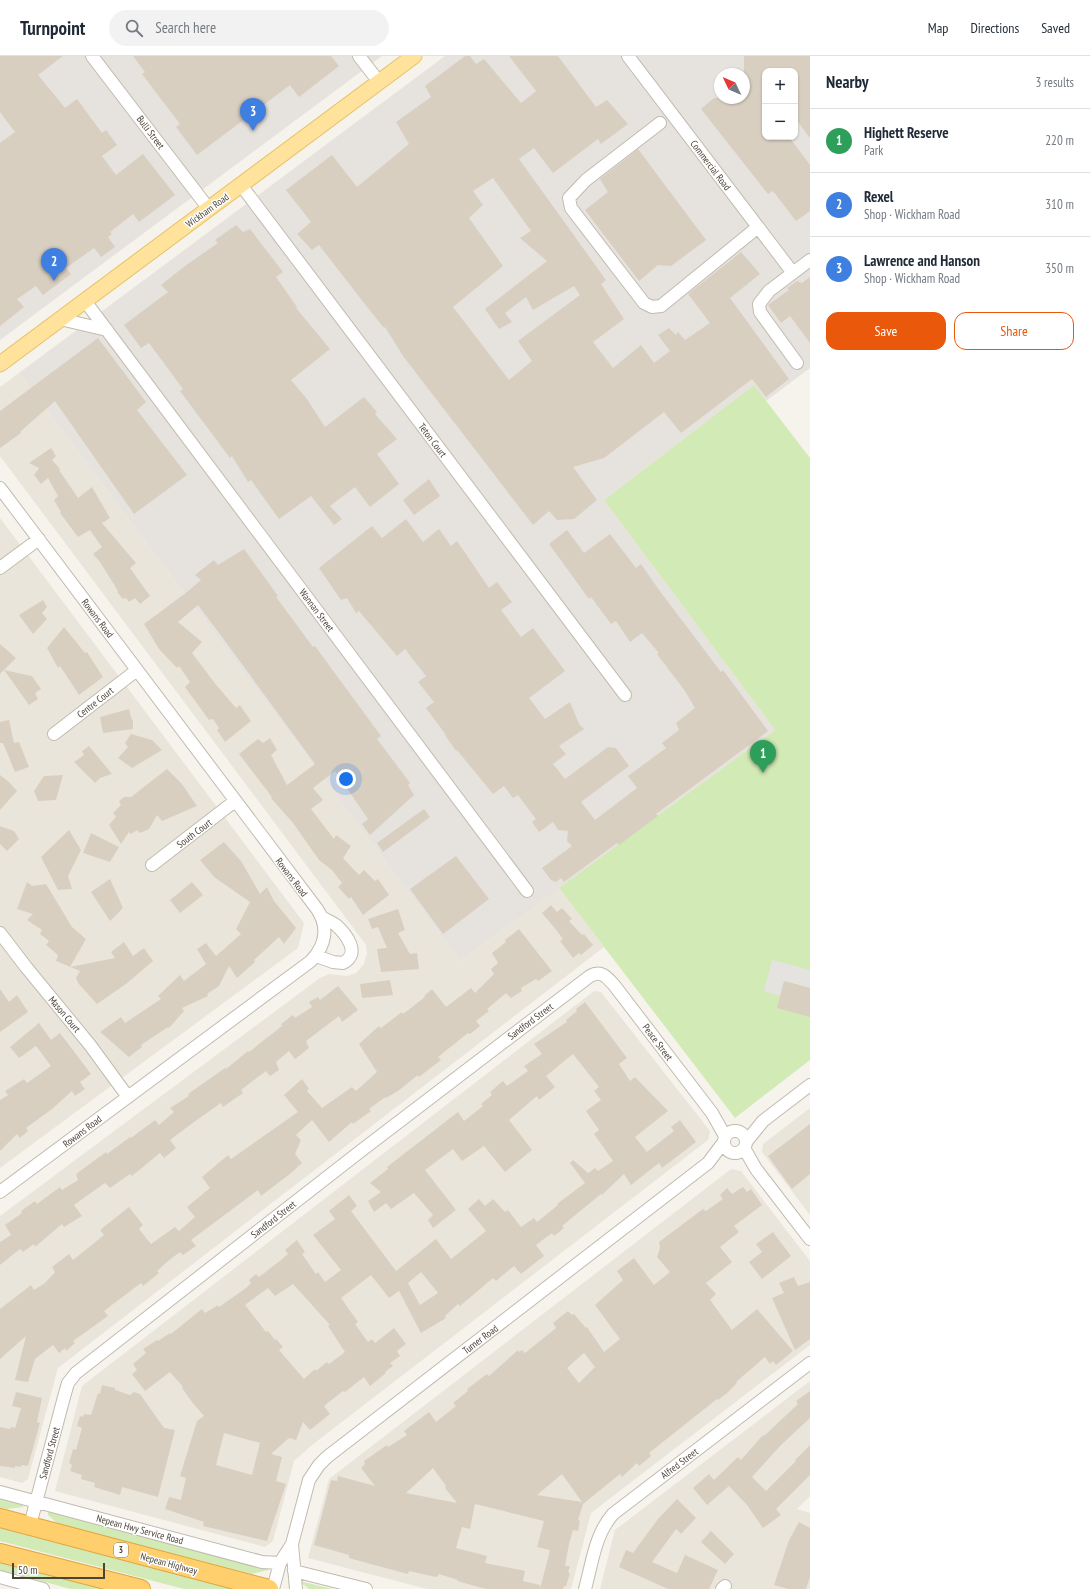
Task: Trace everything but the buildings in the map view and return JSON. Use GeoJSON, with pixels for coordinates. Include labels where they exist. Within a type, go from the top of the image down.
{"type":"FeatureCollection","features":[{"type":"Feature","properties":{"kind":"highway","name":"Nepean Highway"},"geometry":{"type":"LineString","coordinates":[[0,1518],[269,1589]]}},
{"type":"Feature","properties":{"kind":"highway"},"geometry":{"type":"LineString","coordinates":[[0,1552],[141,1589]]}},
{"type":"Feature","properties":{"kind":"main road","name":"Wickham Road"},"geometry":{"type":"LineString","coordinates":[[0,364],[414,56]]}},
{"type":"Feature","properties":{"kind":"street","name":"Bulli Street"},"geometry":{"type":"LineString","coordinates":[[92,56],[209,209]]}},
{"type":"Feature","properties":{"kind":"street"},"geometry":{"type":"LineString","coordinates":[[359,56],[379,82]]}},
{"type":"Feature","properties":{"kind":"street","name":"Commercial Road"},"geometry":{"type":"LineString","coordinates":[[628,56],[793,273]]}},
{"type":"Feature","properties":{"kind":"street"},"geometry":{"type":"LineString","coordinates":[[660,123],[586,180],[569,198],[571,208],[644,303],[652,307],[661,306],[758,227]]}},
{"type":"Feature","properties":{"kind":"street","name":"Teton Court"},"geometry":{"type":"LineString","coordinates":[[241,185],[625,695]]}},
{"type":"Feature","properties":{"kind":"street"},"geometry":{"type":"LineString","coordinates":[[797,362],[760,312],[759,304],[769,291],[810,260]]}},
{"type":"Feature","properties":{"kind":"street","name":"Wannan Street"},"geometry":{"type":"LineString","coordinates":[[85,301],[527,891]]}},
{"type":"Feature","properties":{"kind":"street"},"geometry":{"type":"LineString","coordinates":[[60,319],[107,330]]}},
{"type":"Feature","properties":{"kind":"street","name":"Rowans Road"},"geometry":{"type":"LineString","coordinates":[[0,488],[322,917],[325,934],[321,949],[316,956],[0,1192]]}},
{"type":"Feature","properties":{"kind":"street"},"geometry":{"type":"LineString","coordinates":[[0,568],[38,539]]}},
{"type":"Feature","properties":{"kind":"street","name":"Centre Court"},"geometry":{"type":"LineString","coordinates":[[54,734],[137,670]]}},
{"type":"Feature","properties":{"kind":"street","name":"South Court"},"geometry":{"type":"LineString","coordinates":[[152,865],[235,801]]}},
{"type":"Feature","properties":{"kind":"street"},"geometry":{"type":"LineString","coordinates":[[316,956],[333,962],[342,963],[347,961],[352,953],[350,944],[336,925],[322,917]]}},
{"type":"Feature","properties":{"kind":"street","name":"Mason Court"},"geometry":{"type":"LineString","coordinates":[[0,933],[26,968],[90,1045],[128,1097]]}},
{"type":"Feature","properties":{"kind":"street","name":"Sandford Street"},"geometry":{"type":"LineString","coordinates":[[30,1526],[68,1383],[76,1373],[362,1150],[590,976],[595,973],[601,973]]}},
{"type":"Feature","properties":{"kind":"street","name":"Peace Street"},"geometry":{"type":"LineString","coordinates":[[601,973],[608,977],[730,1135]]}},
{"type":"Feature","properties":{"kind":"street","name":"Turner Road"},"geometry":{"type":"LineString","coordinates":[[273,1589],[280,1563],[292,1544],[309,1480],[319,1465],[327,1457],[708,1163],[739,1149],[763,1121],[810,1085]]}},
{"type":"Feature","properties":{"kind":"street","name":"Turner Road"},"geometry":{"type":"LineString","coordinates":[[708,1163],[730,1135],[763,1121]]}},
{"type":"Feature","properties":{"kind":"street"},"geometry":{"type":"LineString","coordinates":[[730,1135],[744,1135],[739,1149],[726,1149],[730,1135]]}},
{"type":"Feature","properties":{"kind":"street"},"geometry":{"type":"LineString","coordinates":[[739,1149],[810,1239]]}},
{"type":"Feature","properties":{"kind":"street","name":"Alfred Street"},"geometry":{"type":"LineString","coordinates":[[585,1589],[599,1536],[613,1514],[810,1363]]}},
{"type":"Feature","properties":{"kind":"street","name":"Nepean Hwy Service Road"},"geometry":{"type":"LineString","coordinates":[[0,1492],[262,1562],[280,1563]]}},
{"type":"Feature","properties":{"kind":"street","name":"Turner Road"},"geometry":{"type":"LineString","coordinates":[[292,1544],[296,1589]]}},
{"type":"Feature","properties":{"kind":"street"},"geometry":{"type":"LineString","coordinates":[[294,1570],[366,1589]]}},
{"type":"Feature","properties":{"kind":"street"},"geometry":{"type":"LineString","coordinates":[[0,1578],[44,1589]]}},
{"type":"Feature","properties":{"kind":"shaded area"},"geometry":{"type":"Polygon","coordinates":[[[0,56],[382,56],[0,340],[0,56]]]}},
{"type":"Feature","properties":{"kind":"shaded area"},"geometry":{"type":"Polygon","coordinates":[[[445,56],[810,56],[810,368],[766,401],[754,385],[604,500],[775,730],[460,961],[19,373],[445,56]]]}},
{"type":"Feature","properties":{"kind":"shaded area"},"geometry":{"type":"Polygon","coordinates":[[[19,373],[460,961],[559,888],[604,947],[58,1368],[28,1479],[22,1483],[0,1477],[0,1216],[320,978],[329,974],[347,976],[356,973],[364,964],[367,953],[366,945],[0,456],[0,387],[19,373]]]}},
{"type":"Feature","properties":{"kind":"shaded area"},"geometry":{"type":"Polygon","coordinates":[[[0,518],[304,923],[298,948],[0,1168],[0,518]]]}},
{"type":"Feature","properties":{"kind":"shaded area"},"geometry":{"type":"Polygon","coordinates":[[[772,960],[810,970],[810,988],[785,981],[780,996],[764,991],[772,960]]]}},
{"type":"Feature","properties":{"kind":"shaded area"},"geometry":{"type":"Polygon","coordinates":[[[594,991],[601,992],[710,1131],[708,1140],[312,1445],[294,1461],[273,1541],[265,1547],[55,1491],[82,1386],[594,991]]]}},
{"type":"Feature","properties":{"kind":"shaded area"},"geometry":{"type":"Polygon","coordinates":[[[810,1108],[810,1215],[762,1152],[763,1144],[810,1108]]]}},
{"type":"Feature","properties":{"kind":"shaded area"},"geometry":{"type":"Polygon","coordinates":[[[731,1169],[741,1171],[810,1261],[810,1345],[591,1513],[571,1589],[427,1589],[308,1558],[329,1479],[731,1169]]]}},
{"type":"Feature","properties":{"kind":"shaded area"},"geometry":{"type":"Polygon","coordinates":[[[810,1381],[810,1496],[797,1509],[810,1513],[810,1589],[600,1589],[615,1530],[810,1381]]]}},
{"type":"Feature","properties":{"kind":"green space"},"geometry":{"type":"Polygon","coordinates":[[[754,385],[810,458],[810,1060],[735,1118],[559,888],[775,730],[604,500],[754,385]]]}},
{"type":"Feature","properties":{"kind":"green space"},"geometry":{"type":"Polygon","coordinates":[[[0,1498],[23,1504],[23,1507],[7,1509],[0,1508],[0,1498]]]}},
{"type":"Feature","properties":{"kind":"green space"},"geometry":{"type":"Polygon","coordinates":[[[48,1511],[259,1566],[269,1567],[268,1570],[252,1574],[58,1524],[48,1515],[48,1511]]]}},
{"type":"Feature","properties":{"kind":"green space"},"geometry":{"type":"Polygon","coordinates":[[[0,1527],[233,1589],[184,1589],[0,1541],[0,1527]]]}},
{"type":"Feature","properties":{"kind":"green space"},"geometry":{"type":"Polygon","coordinates":[[[0,1562],[103,1589],[71,1589],[0,1570],[0,1562]]]}},
{"type":"Feature","properties":{"kind":"green space"},"geometry":{"type":"Polygon","coordinates":[[[299,1581],[333,1589],[309,1589],[299,1581]]]}},
{"type":"Feature","properties":{"kind":"place","name":"Lawrence and Hanson"},"geometry":{"type":"Point","coordinates":[253,131]}},
{"type":"Feature","properties":{"kind":"place","name":"Rexel"},"geometry":{"type":"Point","coordinates":[54,281]}},
{"type":"Feature","properties":{"kind":"place","name":"Highett Reserve"},"geometry":{"type":"Point","coordinates":[763,773]}}]}
